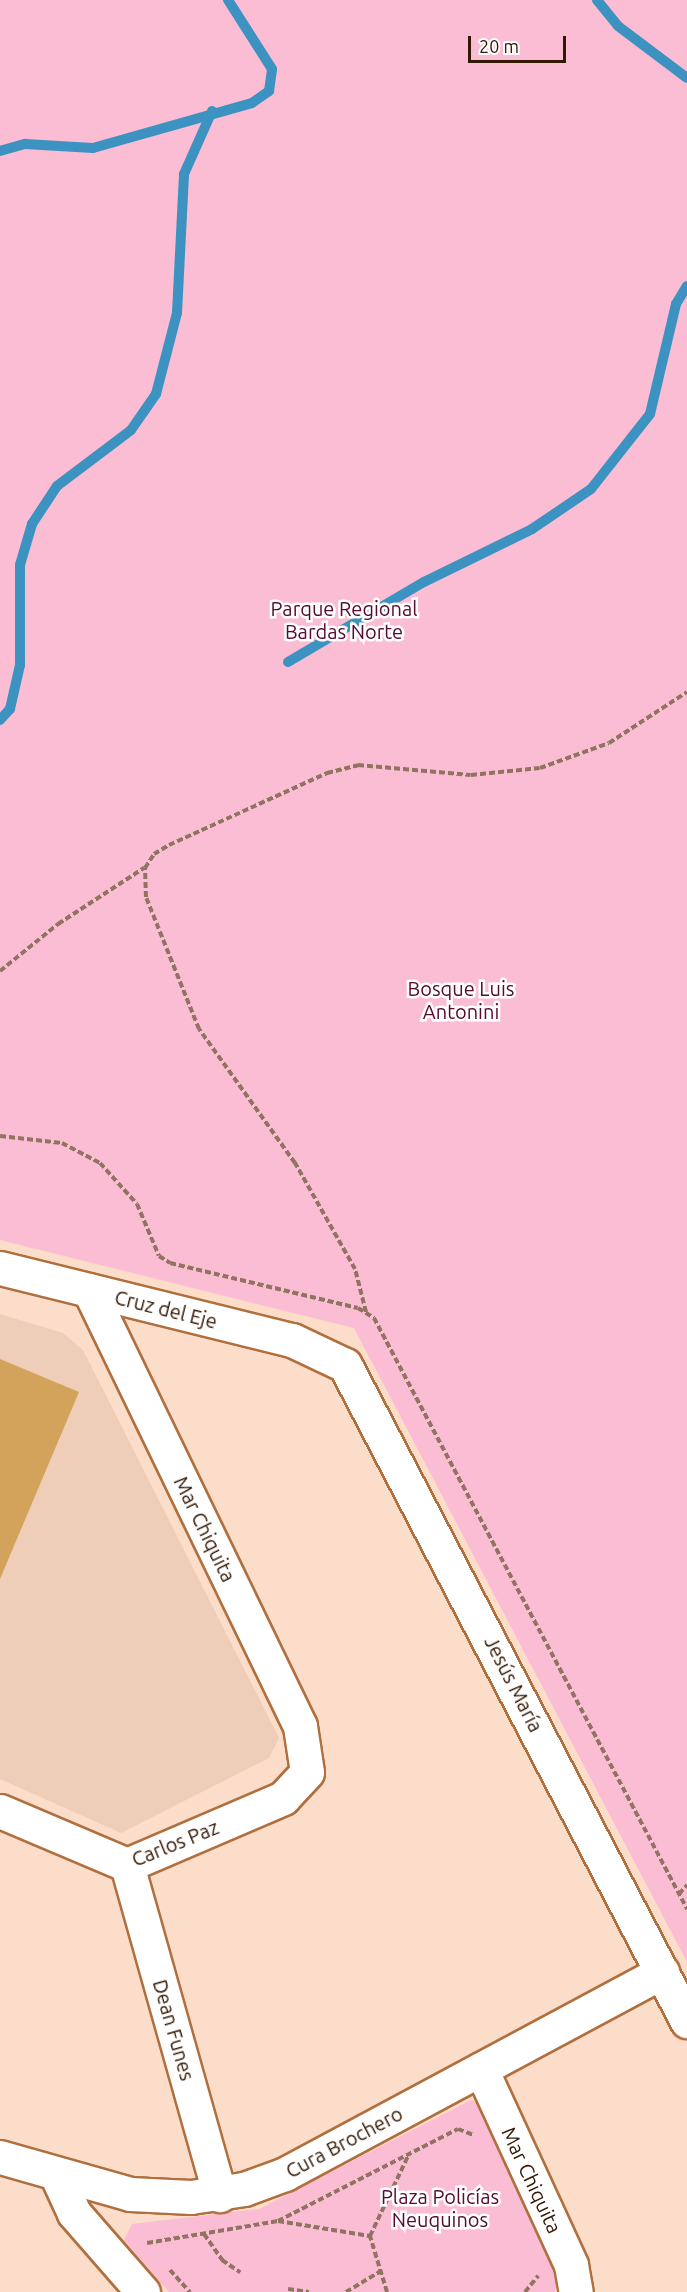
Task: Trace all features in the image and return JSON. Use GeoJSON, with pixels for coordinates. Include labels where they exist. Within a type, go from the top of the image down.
{"type":"FeatureCollection","features":[{"type":"Feature","properties":{"kind":"street","name":"Cruz del Eje"},"geometry":{"type":"LineString","coordinates":[[0,1268],[332,1354]]}},
{"type":"Feature","properties":{"kind":"street","name":"Mar Chiquita"},"geometry":{"type":"LineString","coordinates":[[89,1290],[300,1726],[307,1772]]}},
{"type":"Feature","properties":{"kind":"street","name":"Jesús María"},"geometry":{"type":"LineString","coordinates":[[332,1354],[364,1392],[687,2021]]}},
{"type":"Feature","properties":{"kind":"street","name":"Carlos Paz"},"geometry":{"type":"LineString","coordinates":[[0,1811],[127,1864],[283,1798],[307,1772]]}},
{"type":"Feature","properties":{"kind":"street","name":"Dean Funes"},"geometry":{"type":"LineString","coordinates":[[127,1864],[220,2195]]}},
{"type":"Feature","properties":{"kind":"street","name":"Cura Brochero"},"geometry":{"type":"LineString","coordinates":[[0,2157],[130,2194],[220,2195],[285,2174],[662,1972]]}},
{"type":"Feature","properties":{"kind":"street","name":"Mar Chiquita"},"geometry":{"type":"LineString","coordinates":[[481,2069],[571,2265],[576,2292]]}},
{"type":"Feature","properties":{"kind":"street"},"geometry":{"type":"LineString","coordinates":[[56,2174],[74,2212],[143,2292]]}},
{"type":"Feature","properties":{"kind":"path"},"geometry":{"type":"LineString","coordinates":[[0,971],[58,924],[145,868],[169,845],[327,773],[358,765],[471,775],[540,768],[609,743],[687,692]]}},
{"type":"Feature","properties":{"kind":"path"},"geometry":{"type":"LineString","coordinates":[[145,868],[146,897],[199,1029],[295,1162],[355,1269],[366,1312]]}},
{"type":"Feature","properties":{"kind":"path"},"geometry":{"type":"LineString","coordinates":[[679,1894],[687,1885]]}},
{"type":"Feature","properties":{"kind":"path"},"geometry":{"type":"LineString","coordinates":[[147,2243],[278,2221],[458,2128],[473,2133],[478,2144]]}},
{"type":"Feature","properties":{"kind":"path"},"geometry":{"type":"LineString","coordinates":[[387,2292],[370,2236],[410,2153]]}},
{"type":"Feature","properties":{"kind":"path"},"geometry":{"type":"LineString","coordinates":[[278,2221],[370,2236]]}},
{"type":"Feature","properties":{"kind":"path"},"geometry":{"type":"LineString","coordinates":[[204,2234],[222,2260],[240,2272]]}},
{"type":"Feature","properties":{"kind":"path"},"geometry":{"type":"LineString","coordinates":[[346,2292],[381,2271]]}},
{"type":"Feature","properties":{"kind":"path"},"geometry":{"type":"LineString","coordinates":[[525,2292],[540,2272]]}},
{"type":"Feature","properties":{"kind":"path"},"geometry":{"type":"LineString","coordinates":[[292,2292],[288,2289],[309,2292]]}},
{"type":"Feature","properties":{"kind":"shaded area"},"geometry":{"type":"Polygon","coordinates":[[[0,1314],[63,1333],[83,1350],[279,1738],[269,1758],[121,1833],[0,1779],[0,1314]]]}},
{"type":"Feature","properties":{"kind":"green space","name":"Parque Regional Bardas Norte"},"geometry":{"type":"Polygon","coordinates":[[[0,0],[687,0],[687,1962],[354,1328],[0,1240],[0,0]]]}},
{"type":"Feature","properties":{"kind":"green space","name":"Plaza Policías Neuquinos"},"geometry":{"type":"Polygon","coordinates":[[[471,2100],[480,2104],[559,2268],[555,2292],[169,2292],[124,2240],[132,2224],[259,2209],[471,2100]]]}},
{"type":"Feature","properties":{"kind":"building"},"geometry":{"type":"Polygon","coordinates":[[[0,1359],[79,1392],[0,1579],[0,1359]]]}},
{"type":"Feature","properties":{"kind":"waterway"},"geometry":{"type":"LineString","coordinates":[[0,151],[25,144],[93,148],[252,103],[269,91],[272,69],[228,0]]}},
{"type":"Feature","properties":{"kind":"waterway"},"geometry":{"type":"LineString","coordinates":[[597,0],[618,26],[687,78]]}},
{"type":"Feature","properties":{"kind":"waterway"},"geometry":{"type":"LineString","coordinates":[[0,720],[10,709],[20,665],[20,565],[32,524],[57,486],[131,430],[156,394],[177,313],[184,174],[212,111]]}},
{"type":"Feature","properties":{"kind":"waterway"},"geometry":{"type":"LineString","coordinates":[[288,662],[424,582],[532,529],[591,489],[650,414],[676,304],[687,286]]}},
{"type":"Feature","properties":{"kind":"park label","name":"Bosque Luis Antonini"},"geometry":{"type":"Point","coordinates":[461,1000]}}]}
